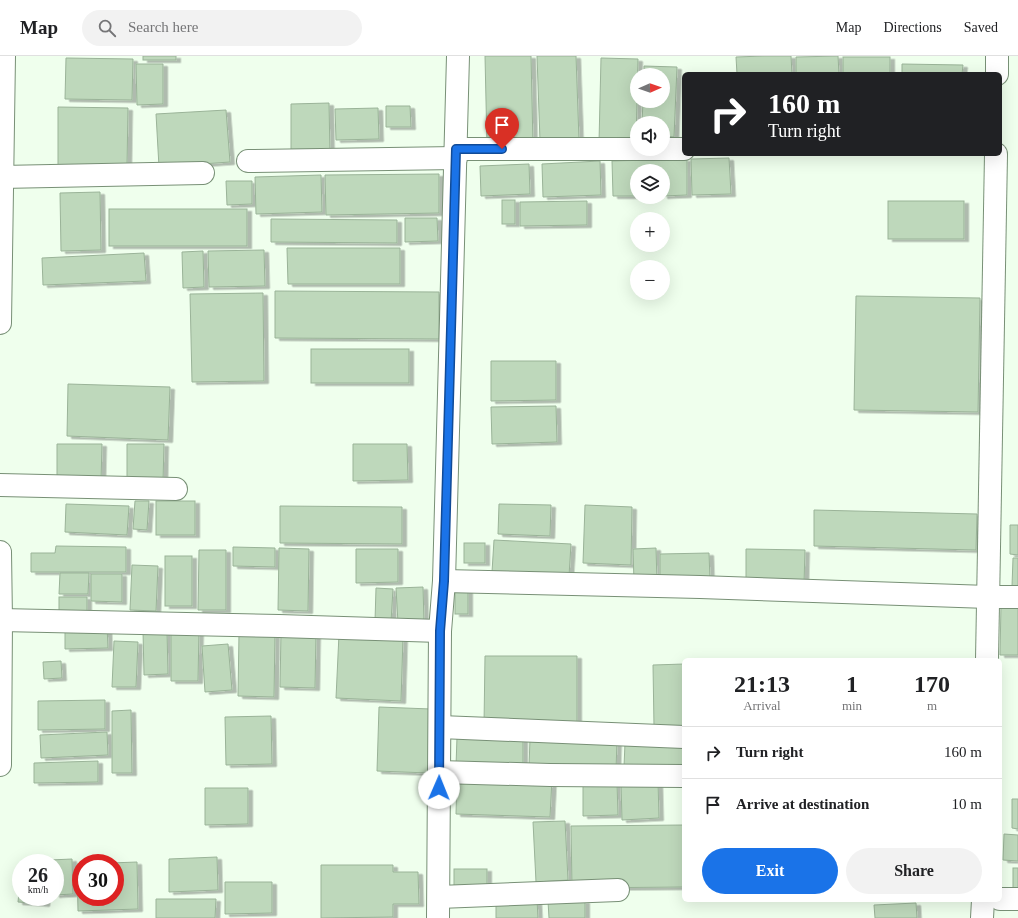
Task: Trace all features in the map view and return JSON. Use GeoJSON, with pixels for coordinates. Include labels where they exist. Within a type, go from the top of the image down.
{"type":"FeatureCollection","features":[{"type":"Feature","properties":{"kind":"street"},"geometry":{"type":"LineString","coordinates":[[0,323],[4,56]]}},
{"type":"Feature","properties":{"kind":"street"},"geometry":{"type":"LineString","coordinates":[[458,56],[444,581],[440,631],[438,907],[618,890]]}},
{"type":"Feature","properties":{"kind":"street"},"geometry":{"type":"LineString","coordinates":[[997,56],[997,72]]}},
{"type":"Feature","properties":{"kind":"street"},"geometry":{"type":"LineString","coordinates":[[248,161],[456,154],[682,149]]}},
{"type":"Feature","properties":{"kind":"street"},"geometry":{"type":"LineString","coordinates":[[987,658],[996,156]]}},
{"type":"Feature","properties":{"kind":"street"},"geometry":{"type":"LineString","coordinates":[[1,178],[203,173]]}},
{"type":"Feature","properties":{"kind":"street"},"geometry":{"type":"LineString","coordinates":[[0,485],[176,489]]}},
{"type":"Feature","properties":{"kind":"street"},"geometry":{"type":"LineString","coordinates":[[0,552],[0,765]]}},
{"type":"Feature","properties":{"kind":"street"},"geometry":{"type":"LineString","coordinates":[[444,581],[1018,597]]}},
{"type":"Feature","properties":{"kind":"street"},"geometry":{"type":"LineString","coordinates":[[1,620],[440,631]]}},
{"type":"Feature","properties":{"kind":"street"},"geometry":{"type":"LineString","coordinates":[[440,727],[682,737]]}},
{"type":"Feature","properties":{"kind":"street"},"geometry":{"type":"LineString","coordinates":[[439,772],[550,776],[682,776]]}},
{"type":"Feature","properties":{"kind":"street"},"geometry":{"type":"LineString","coordinates":[[1002,899],[1018,899]]}},
{"type":"Feature","properties":{"kind":"street"},"geometry":{"type":"LineString","coordinates":[[982,918],[983,902]]}},
{"type":"Feature","properties":{"kind":"building"},"geometry":{"type":"Polygon","coordinates":[[[143,56],[176,56],[176,60],[143,60],[143,56]]]}},
{"type":"Feature","properties":{"kind":"building"},"geometry":{"type":"Polygon","coordinates":[[[485,56],[531,56],[533,145],[487,146],[485,56]]]}},
{"type":"Feature","properties":{"kind":"building"},"geometry":{"type":"Polygon","coordinates":[[[537,56],[576,56],[579,140],[540,141],[537,56]]]}},
{"type":"Feature","properties":{"kind":"building"},"geometry":{"type":"Polygon","coordinates":[[[791,56],[792,72],[737,72],[736,57],[791,56]]]}},
{"type":"Feature","properties":{"kind":"building"},"geometry":{"type":"Polygon","coordinates":[[[838,56],[839,72],[796,72],[796,57],[838,56]]]}},
{"type":"Feature","properties":{"kind":"building"},"geometry":{"type":"Polygon","coordinates":[[[843,57],[890,57],[890,72],[843,72],[843,57]]]}},
{"type":"Feature","properties":{"kind":"building"},"geometry":{"type":"Polygon","coordinates":[[[66,58],[133,59],[132,100],[65,99],[66,58]]]}},
{"type":"Feature","properties":{"kind":"building"},"geometry":{"type":"Polygon","coordinates":[[[601,58],[638,59],[638,68],[630,68],[630,108],[637,108],[637,116],[630,116],[630,143],[599,142],[601,58]]]}},
{"type":"Feature","properties":{"kind":"building"},"geometry":{"type":"Polygon","coordinates":[[[136,64],[163,64],[163,104],[137,105],[136,64]]]}},
{"type":"Feature","properties":{"kind":"building"},"geometry":{"type":"Polygon","coordinates":[[[902,64],[963,65],[962,72],[902,72],[902,64]]]}},
{"type":"Feature","properties":{"kind":"building"},"geometry":{"type":"Polygon","coordinates":[[[644,66],[677,67],[674,137],[670,137],[670,116],[642,116],[643,108],[670,108],[670,68],[644,68],[644,66]]]}},
{"type":"Feature","properties":{"kind":"building"},"geometry":{"type":"Polygon","coordinates":[[[329,103],[330,155],[291,155],[291,104],[329,103]]]}},
{"type":"Feature","properties":{"kind":"building"},"geometry":{"type":"Polygon","coordinates":[[[386,106],[410,106],[411,127],[386,127],[386,106]]]}},
{"type":"Feature","properties":{"kind":"building"},"geometry":{"type":"Polygon","coordinates":[[[58,107],[128,108],[127,166],[58,165],[58,107]]]}},
{"type":"Feature","properties":{"kind":"building"},"geometry":{"type":"Polygon","coordinates":[[[378,108],[379,139],[336,140],[335,109],[378,108]]]}},
{"type":"Feature","properties":{"kind":"building"},"geometry":{"type":"Polygon","coordinates":[[[226,110],[230,162],[159,167],[156,114],[226,110]]]}},
{"type":"Feature","properties":{"kind":"building"},"geometry":{"type":"Polygon","coordinates":[[[729,158],[731,194],[692,195],[691,159],[729,158]]]}},
{"type":"Feature","properties":{"kind":"building"},"geometry":{"type":"Polygon","coordinates":[[[687,159],[687,195],[670,196],[670,164],[630,164],[630,196],[613,196],[612,161],[687,159]]]}},
{"type":"Feature","properties":{"kind":"building"},"geometry":{"type":"Polygon","coordinates":[[[600,161],[601,195],[543,197],[542,164],[600,161]]]}},
{"type":"Feature","properties":{"kind":"building"},"geometry":{"type":"Polygon","coordinates":[[[529,164],[530,194],[481,196],[480,166],[529,164]]]}},
{"type":"Feature","properties":{"kind":"building"},"geometry":{"type":"Polygon","coordinates":[[[439,174],[439,213],[326,215],[325,175],[439,174]]]}},
{"type":"Feature","properties":{"kind":"building"},"geometry":{"type":"Polygon","coordinates":[[[321,175],[322,212],[256,214],[255,177],[321,175]]]}},
{"type":"Feature","properties":{"kind":"building"},"geometry":{"type":"Polygon","coordinates":[[[226,181],[252,181],[252,204],[227,205],[226,181]]]}},
{"type":"Feature","properties":{"kind":"building"},"geometry":{"type":"Polygon","coordinates":[[[100,192],[101,250],[61,251],[60,193],[100,192]]]}},
{"type":"Feature","properties":{"kind":"building"},"geometry":{"type":"Polygon","coordinates":[[[502,200],[515,200],[515,224],[502,224],[502,200]]]}},
{"type":"Feature","properties":{"kind":"building"},"geometry":{"type":"Polygon","coordinates":[[[587,201],[587,225],[520,226],[520,202],[587,201]]]}},
{"type":"Feature","properties":{"kind":"building"},"geometry":{"type":"Polygon","coordinates":[[[888,201],[964,201],[964,239],[888,239],[888,201]]]}},
{"type":"Feature","properties":{"kind":"building"},"geometry":{"type":"Polygon","coordinates":[[[109,209],[247,209],[247,246],[109,246],[109,209]]]}},
{"type":"Feature","properties":{"kind":"building"},"geometry":{"type":"Polygon","coordinates":[[[405,218],[437,218],[438,241],[405,242],[405,218]]]}},
{"type":"Feature","properties":{"kind":"building"},"geometry":{"type":"Polygon","coordinates":[[[271,219],[397,220],[397,243],[271,242],[271,219]]]}},
{"type":"Feature","properties":{"kind":"building"},"geometry":{"type":"Polygon","coordinates":[[[287,248],[400,248],[400,284],[288,284],[287,248]]]}},
{"type":"Feature","properties":{"kind":"building"},"geometry":{"type":"Polygon","coordinates":[[[264,250],[265,286],[209,287],[208,251],[264,250]]]}},
{"type":"Feature","properties":{"kind":"building"},"geometry":{"type":"Polygon","coordinates":[[[203,251],[204,287],[183,288],[182,252],[203,251]]]}},
{"type":"Feature","properties":{"kind":"building"},"geometry":{"type":"Polygon","coordinates":[[[144,253],[146,281],[43,285],[42,258],[144,253]]]}},
{"type":"Feature","properties":{"kind":"building"},"geometry":{"type":"Polygon","coordinates":[[[275,291],[439,292],[439,339],[275,338],[275,291]]]}},
{"type":"Feature","properties":{"kind":"building"},"geometry":{"type":"Polygon","coordinates":[[[263,293],[264,381],[192,382],[190,294],[263,293]]]}},
{"type":"Feature","properties":{"kind":"building"},"geometry":{"type":"Polygon","coordinates":[[[856,296],[980,298],[978,412],[854,410],[856,296]]]}},
{"type":"Feature","properties":{"kind":"building"},"geometry":{"type":"Polygon","coordinates":[[[311,349],[409,349],[409,383],[311,383],[311,349]]]}},
{"type":"Feature","properties":{"kind":"building"},"geometry":{"type":"Polygon","coordinates":[[[491,361],[556,361],[556,400],[491,401],[491,361]]]}},
{"type":"Feature","properties":{"kind":"building"},"geometry":{"type":"Polygon","coordinates":[[[68,384],[170,387],[168,440],[67,436],[68,384]]]}},
{"type":"Feature","properties":{"kind":"building"},"geometry":{"type":"Polygon","coordinates":[[[556,406],[557,442],[492,444],[491,407],[556,406]]]}},
{"type":"Feature","properties":{"kind":"building"},"geometry":{"type":"Polygon","coordinates":[[[57,444],[102,444],[101,481],[57,480],[57,444]]]}},
{"type":"Feature","properties":{"kind":"building"},"geometry":{"type":"Polygon","coordinates":[[[127,444],[164,444],[163,482],[127,482],[127,444]]]}},
{"type":"Feature","properties":{"kind":"building"},"geometry":{"type":"Polygon","coordinates":[[[353,444],[407,444],[408,480],[353,481],[353,444]]]}},
{"type":"Feature","properties":{"kind":"building"},"geometry":{"type":"Polygon","coordinates":[[[135,501],[149,501],[147,530],[133,529],[135,501]]]}},
{"type":"Feature","properties":{"kind":"building"},"geometry":{"type":"Polygon","coordinates":[[[156,501],[195,501],[195,535],[156,535],[156,501]]]}},
{"type":"Feature","properties":{"kind":"building"},"geometry":{"type":"Polygon","coordinates":[[[66,504],[129,506],[127,535],[65,532],[66,504]]]}},
{"type":"Feature","properties":{"kind":"building"},"geometry":{"type":"Polygon","coordinates":[[[499,504],[551,505],[550,536],[498,534],[499,504]]]}},
{"type":"Feature","properties":{"kind":"building"},"geometry":{"type":"Polygon","coordinates":[[[585,505],[632,507],[631,565],[583,563],[585,505]]]}},
{"type":"Feature","properties":{"kind":"building"},"geometry":{"type":"Polygon","coordinates":[[[280,506],[402,507],[402,544],[280,543],[280,506]]]}},
{"type":"Feature","properties":{"kind":"building"},"geometry":{"type":"Polygon","coordinates":[[[814,510],[977,514],[976,550],[814,546],[814,510]]]}},
{"type":"Feature","properties":{"kind":"building"},"geometry":{"type":"Polygon","coordinates":[[[1010,525],[1018,525],[1018,555],[1010,554],[1010,525]]]}},
{"type":"Feature","properties":{"kind":"building"},"geometry":{"type":"Polygon","coordinates":[[[494,540],[571,544],[569,576],[492,572],[494,540]]]}},
{"type":"Feature","properties":{"kind":"building"},"geometry":{"type":"Polygon","coordinates":[[[464,543],[485,543],[485,563],[464,563],[464,543]]]}},
{"type":"Feature","properties":{"kind":"building"},"geometry":{"type":"Polygon","coordinates":[[[56,546],[126,547],[126,572],[31,572],[31,553],[55,553],[56,546]]]}},
{"type":"Feature","properties":{"kind":"building"},"geometry":{"type":"Polygon","coordinates":[[[233,547],[275,548],[275,567],[233,566],[233,547]]]}},
{"type":"Feature","properties":{"kind":"building"},"geometry":{"type":"Polygon","coordinates":[[[279,548],[309,549],[308,611],[278,610],[279,548]]]}},
{"type":"Feature","properties":{"kind":"building"},"geometry":{"type":"Polygon","coordinates":[[[656,548],[657,582],[634,582],[633,549],[656,548]]]}},
{"type":"Feature","properties":{"kind":"building"},"geometry":{"type":"Polygon","coordinates":[[[356,549],[398,549],[398,582],[356,583],[356,549]]]}},
{"type":"Feature","properties":{"kind":"building"},"geometry":{"type":"Polygon","coordinates":[[[746,549],[805,550],[804,584],[746,583],[746,549]]]}},
{"type":"Feature","properties":{"kind":"building"},"geometry":{"type":"Polygon","coordinates":[[[199,550],[226,550],[226,610],[198,610],[199,550]]]}},
{"type":"Feature","properties":{"kind":"building"},"geometry":{"type":"Polygon","coordinates":[[[709,553],[710,580],[660,581],[660,554],[709,553]]]}},
{"type":"Feature","properties":{"kind":"building"},"geometry":{"type":"Polygon","coordinates":[[[165,556],[192,556],[192,606],[165,606],[165,556]]]}},
{"type":"Feature","properties":{"kind":"building"},"geometry":{"type":"Polygon","coordinates":[[[1013,558],[1018,558],[1018,587],[1012,586],[1013,558]]]}},
{"type":"Feature","properties":{"kind":"building"},"geometry":{"type":"Polygon","coordinates":[[[132,565],[158,566],[156,611],[130,610],[132,565]]]}},
{"type":"Feature","properties":{"kind":"building"},"geometry":{"type":"Polygon","coordinates":[[[60,573],[89,573],[88,594],[59,594],[60,573]]]}},
{"type":"Feature","properties":{"kind":"building"},"geometry":{"type":"Polygon","coordinates":[[[91,574],[122,574],[122,602],[91,601],[91,574]]]}},
{"type":"Feature","properties":{"kind":"building"},"geometry":{"type":"Polygon","coordinates":[[[423,587],[424,622],[398,623],[396,588],[423,587]]]}},
{"type":"Feature","properties":{"kind":"building"},"geometry":{"type":"Polygon","coordinates":[[[376,588],[393,589],[391,622],[375,621],[376,588]]]}},
{"type":"Feature","properties":{"kind":"building"},"geometry":{"type":"Polygon","coordinates":[[[455,589],[468,589],[468,614],[455,614],[455,589]]]}},
{"type":"Feature","properties":{"kind":"building"},"geometry":{"type":"Polygon","coordinates":[[[59,597],[87,597],[87,616],[59,616],[59,597]]]}},
{"type":"Feature","properties":{"kind":"building"},"geometry":{"type":"Polygon","coordinates":[[[1001,604],[1018,604],[1018,655],[1000,655],[1001,604]]]}},
{"type":"Feature","properties":{"kind":"building"},"geometry":{"type":"Polygon","coordinates":[[[65,625],[107,625],[108,648],[65,649],[65,625]]]}},
{"type":"Feature","properties":{"kind":"building"},"geometry":{"type":"Polygon","coordinates":[[[171,629],[199,629],[198,681],[171,681],[171,629]]]}},
{"type":"Feature","properties":{"kind":"building"},"geometry":{"type":"Polygon","coordinates":[[[143,631],[167,631],[168,674],[144,675],[143,631]]]}},
{"type":"Feature","properties":{"kind":"building"},"geometry":{"type":"Polygon","coordinates":[[[281,632],[316,633],[315,688],[280,687],[281,632]]]}},
{"type":"Feature","properties":{"kind":"building"},"geometry":{"type":"Polygon","coordinates":[[[239,633],[275,634],[274,697],[238,696],[239,633]]]}},
{"type":"Feature","properties":{"kind":"building"},"geometry":{"type":"Polygon","coordinates":[[[339,634],[403,637],[401,701],[336,698],[339,634]]]}},
{"type":"Feature","properties":{"kind":"building"},"geometry":{"type":"Polygon","coordinates":[[[114,641],[138,642],[136,687],[112,687],[114,641]]]}},
{"type":"Feature","properties":{"kind":"building"},"geometry":{"type":"Polygon","coordinates":[[[228,644],[232,690],[205,692],[202,646],[228,644]]]}},
{"type":"Feature","properties":{"kind":"building"},"geometry":{"type":"Polygon","coordinates":[[[485,656],[577,656],[577,724],[484,724],[485,656]]]}},
{"type":"Feature","properties":{"kind":"building"},"geometry":{"type":"Polygon","coordinates":[[[61,661],[62,678],[44,679],[43,662],[61,661]]]}},
{"type":"Feature","properties":{"kind":"building"},"geometry":{"type":"Polygon","coordinates":[[[682,664],[682,726],[654,727],[653,665],[682,664]]]}},
{"type":"Feature","properties":{"kind":"building"},"geometry":{"type":"Polygon","coordinates":[[[105,700],[105,729],[38,730],[38,701],[105,700]]]}},
{"type":"Feature","properties":{"kind":"building"},"geometry":{"type":"Polygon","coordinates":[[[379,707],[431,709],[429,773],[377,771],[379,707]]]}},
{"type":"Feature","properties":{"kind":"building"},"geometry":{"type":"Polygon","coordinates":[[[131,710],[132,773],[112,773],[112,711],[131,710]]]}},
{"type":"Feature","properties":{"kind":"building"},"geometry":{"type":"Polygon","coordinates":[[[271,716],[272,764],[226,765],[225,717],[271,716]]]}},
{"type":"Feature","properties":{"kind":"building"},"geometry":{"type":"Polygon","coordinates":[[[107,732],[108,755],[41,758],[40,735],[107,732]]]}},
{"type":"Feature","properties":{"kind":"building"},"geometry":{"type":"Polygon","coordinates":[[[457,737],[523,737],[523,766],[456,766],[457,737]]]}},
{"type":"Feature","properties":{"kind":"building"},"geometry":{"type":"Polygon","coordinates":[[[530,739],[617,741],[616,770],[529,767],[530,739]]]}},
{"type":"Feature","properties":{"kind":"building"},"geometry":{"type":"Polygon","coordinates":[[[625,743],[682,744],[682,767],[624,767],[625,743]]]}},
{"type":"Feature","properties":{"kind":"building"},"geometry":{"type":"Polygon","coordinates":[[[98,761],[98,782],[34,783],[34,763],[98,761]]]}},
{"type":"Feature","properties":{"kind":"building"},"geometry":{"type":"Polygon","coordinates":[[[457,776],[552,779],[550,817],[456,814],[457,776]]]}},
{"type":"Feature","properties":{"kind":"building"},"geometry":{"type":"Polygon","coordinates":[[[658,781],[659,818],[622,820],[621,783],[658,781]]]}},
{"type":"Feature","properties":{"kind":"building"},"geometry":{"type":"Polygon","coordinates":[[[617,783],[618,815],[583,816],[583,784],[617,783]]]}},
{"type":"Feature","properties":{"kind":"building"},"geometry":{"type":"Polygon","coordinates":[[[205,788],[248,788],[248,824],[205,825],[205,788]]]}},
{"type":"Feature","properties":{"kind":"building"},"geometry":{"type":"Polygon","coordinates":[[[1012,799],[1018,799],[1018,829],[1012,828],[1012,799]]]}},
{"type":"Feature","properties":{"kind":"building"},"geometry":{"type":"Polygon","coordinates":[[[565,821],[568,880],[536,882],[533,822],[565,821]]]}},
{"type":"Feature","properties":{"kind":"building"},"geometry":{"type":"Polygon","coordinates":[[[682,825],[682,887],[572,888],[571,826],[682,825]]]}},
{"type":"Feature","properties":{"kind":"building"},"geometry":{"type":"Polygon","coordinates":[[[1004,834],[1018,835],[1018,861],[1003,860],[1004,834]]]}},
{"type":"Feature","properties":{"kind":"building"},"geometry":{"type":"Polygon","coordinates":[[[217,857],[218,890],[169,892],[169,859],[217,857]]]}},
{"type":"Feature","properties":{"kind":"building"},"geometry":{"type":"Polygon","coordinates":[[[64,859],[72,859],[72,894],[64,894],[64,859]]]}},
{"type":"Feature","properties":{"kind":"building"},"geometry":{"type":"Polygon","coordinates":[[[124,862],[137,862],[138,909],[78,911],[78,906],[124,906],[124,862]]]}},
{"type":"Feature","properties":{"kind":"building"},"geometry":{"type":"Polygon","coordinates":[[[321,865],[393,865],[393,872],[418,872],[419,904],[393,904],[393,917],[321,918],[321,865]]]}},
{"type":"Feature","properties":{"kind":"building"},"geometry":{"type":"Polygon","coordinates":[[[1013,868],[1018,868],[1018,897],[1013,897],[1013,868]]]}},
{"type":"Feature","properties":{"kind":"building"},"geometry":{"type":"Polygon","coordinates":[[[454,869],[487,869],[487,887],[454,887],[454,869]]]}},
{"type":"Feature","properties":{"kind":"building"},"geometry":{"type":"Polygon","coordinates":[[[225,882],[272,882],[272,913],[225,914],[225,882]]]}},
{"type":"Feature","properties":{"kind":"building"},"geometry":{"type":"Polygon","coordinates":[[[156,899],[216,899],[215,918],[156,918],[156,899]]]}},
{"type":"Feature","properties":{"kind":"building"},"geometry":{"type":"Polygon","coordinates":[[[537,900],[538,918],[496,918],[496,901],[537,900]]]}},
{"type":"Feature","properties":{"kind":"building"},"geometry":{"type":"Polygon","coordinates":[[[548,901],[585,901],[585,918],[549,918],[548,901]]]}},
{"type":"Feature","properties":{"kind":"building"},"geometry":{"type":"Polygon","coordinates":[[[916,903],[917,918],[875,918],[874,905],[916,903]]]}},
{"type":"Feature","properties":{"kind":"route"},"geometry":{"type":"LineString","coordinates":[[439,788],[440,631],[444,581],[456,149],[502,149]]}}]}
